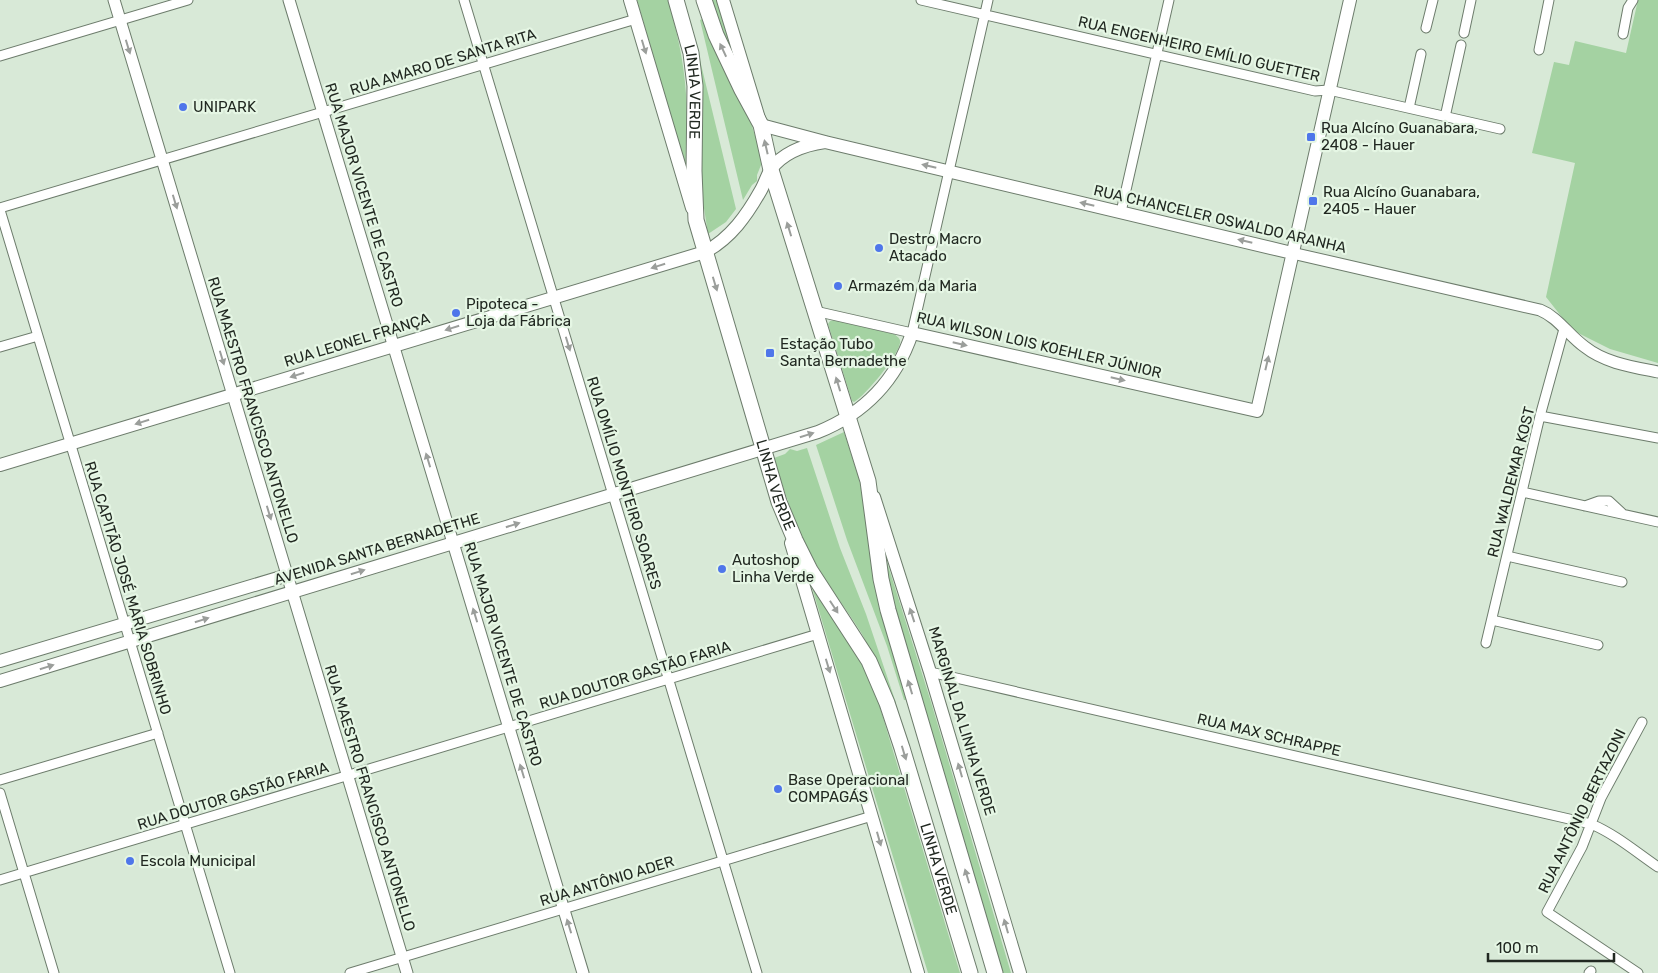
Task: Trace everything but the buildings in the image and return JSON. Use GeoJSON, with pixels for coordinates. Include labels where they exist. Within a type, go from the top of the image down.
{"type":"FeatureCollection","features":[{"type":"Feature","properties":{"kind":"highway","name":"LINHA VERDE"},"geometry":{"type":"LineString","coordinates":[[676,0],[691,54],[695,86],[694,171],[696,220],[779,502],[810,570],[869,661],[887,703],[970,973]]}},
{"type":"Feature","properties":{"kind":"highway","name":"LINHA VERDE"},"geometry":{"type":"LineString","coordinates":[[704,0],[716,34],[742,90],[761,125],[771,170],[868,481],[881,579],[888,610],[995,973]]}},
{"type":"Feature","properties":{"kind":"main road"},"geometry":{"type":"LineString","coordinates":[[630,0],[696,220]]}},
{"type":"Feature","properties":{"kind":"main road"},"geometry":{"type":"LineString","coordinates":[[723,0],[761,125]]}},
{"type":"Feature","properties":{"kind":"main road"},"geometry":{"type":"LineString","coordinates":[[1292,253],[1350,0]]}},
{"type":"Feature","properties":{"kind":"main road","name":"RUA CHANCELER OSWALDO ARANHA"},"geometry":{"type":"LineString","coordinates":[[761,125],[825,142],[1292,253]]}},
{"type":"Feature","properties":{"kind":"main road","name":"RUA LEONEL FRANÇA"},"geometry":{"type":"LineString","coordinates":[[0,465],[705,252],[724,239],[742,221],[771,170],[791,152],[803,146],[825,142]]}},
{"type":"Feature","properties":{"kind":"main road","name":"RUA WILSON LOIS KOEHLER JÚNIOR"},"geometry":{"type":"LineString","coordinates":[[912,333],[1256,410],[1292,253]]}},
{"type":"Feature","properties":{"kind":"main road","name":"AVENIDA SANTA BERNADETHE"},"geometry":{"type":"LineString","coordinates":[[0,681],[818,432],[848,418],[871,399],[891,375],[904,354],[912,333]]}},
{"type":"Feature","properties":{"kind":"main road","name":"MARGINAL DA LINHA VERDE"},"geometry":{"type":"LineString","coordinates":[[868,481],[930,672],[1020,973]]}},
{"type":"Feature","properties":{"kind":"main road"},"geometry":{"type":"LineString","coordinates":[[779,502],[918,973]]}},
{"type":"Feature","properties":{"kind":"main road","name":"AVENIDA SANTA BERNADETHE"},"geometry":{"type":"LineString","coordinates":[[0,661],[288,575]]}},
{"type":"Feature","properties":{"kind":"street","name":"RUA MAESTRO FRANCISCO ANTONELLO"},"geometry":{"type":"LineString","coordinates":[[114,0],[407,973]]}},
{"type":"Feature","properties":{"kind":"street"},"geometry":{"type":"LineString","coordinates":[[0,56],[188,0]]}},
{"type":"Feature","properties":{"kind":"street","name":"RUA MAJOR VICENTE DE CASTRO"},"geometry":{"type":"LineString","coordinates":[[289,0],[583,973]]}},
{"type":"Feature","properties":{"kind":"street","name":"RUA OMÍLIO MONTEIRO SOARES"},"geometry":{"type":"LineString","coordinates":[[464,0],[757,973]]}},
{"type":"Feature","properties":{"kind":"street","name":"RUA ENGENHEIRO EMÍLIO GUETTER"},"geometry":{"type":"LineString","coordinates":[[921,0],[1315,91],[1329,90],[1500,129]]}},
{"type":"Feature","properties":{"kind":"street"},"geometry":{"type":"LineString","coordinates":[[912,333],[988,0]]}},
{"type":"Feature","properties":{"kind":"street"},"geometry":{"type":"LineString","coordinates":[[1121,212],[1169,0]]}},
{"type":"Feature","properties":{"kind":"street"},"geometry":{"type":"LineString","coordinates":[[1426,28],[1433,0]]}},
{"type":"Feature","properties":{"kind":"street"},"geometry":{"type":"LineString","coordinates":[[1464,33],[1471,0]]}},
{"type":"Feature","properties":{"kind":"street"},"geometry":{"type":"LineString","coordinates":[[1539,50],[1549,0]]}},
{"type":"Feature","properties":{"kind":"street"},"geometry":{"type":"LineString","coordinates":[[1623,34],[1628,8],[1633,0]]}},
{"type":"Feature","properties":{"kind":"street","name":"RUA AMARO DE SANTA RITA"},"geometry":{"type":"LineString","coordinates":[[0,209],[636,19]]}},
{"type":"Feature","properties":{"kind":"street"},"geometry":{"type":"LineString","coordinates":[[1445,117],[1461,45]]}},
{"type":"Feature","properties":{"kind":"street"},"geometry":{"type":"LineString","coordinates":[[1409,108],[1421,54]]}},
{"type":"Feature","properties":{"kind":"street","name":"RUA CAPITÃO JOSÉ MARIA SOBRINHO"},"geometry":{"type":"LineString","coordinates":[[0,209],[230,973]]}},
{"type":"Feature","properties":{"kind":"street","name":"RUA CHANCELER OSWALDO ARANHA"},"geometry":{"type":"LineString","coordinates":[[1292,253],[1540,310],[1551,316],[1582,346],[1596,354],[1622,364],[1658,372]]}},
{"type":"Feature","properties":{"kind":"street","name":"RUA WILSON LOIS KOEHLER JÚNIOR"},"geometry":{"type":"LineString","coordinates":[[815,311],[912,333]]}},
{"type":"Feature","properties":{"kind":"street","name":"RUA WALDEMAR KOST"},"geometry":{"type":"LineString","coordinates":[[1486,643],[1540,416],[1564,329]]}},
{"type":"Feature","properties":{"kind":"street"},"geometry":{"type":"LineString","coordinates":[[0,347],[38,336]]}},
{"type":"Feature","properties":{"kind":"street"},"geometry":{"type":"LineString","coordinates":[[1540,416],[1658,438]]}},
{"type":"Feature","properties":{"kind":"street"},"geometry":{"type":"LineString","coordinates":[[1522,492],[1658,522]]}},
{"type":"Feature","properties":{"kind":"street"},"geometry":{"type":"LineString","coordinates":[[1507,556],[1622,582]]}},
{"type":"Feature","properties":{"kind":"street"},"geometry":{"type":"LineString","coordinates":[[1492,620],[1598,645]]}},
{"type":"Feature","properties":{"kind":"street","name":"RUA DOUTOR GASTÃO FARIA"},"geometry":{"type":"LineString","coordinates":[[0,880],[818,634]]}},
{"type":"Feature","properties":{"kind":"street","name":"RUA MAX SCHRAPPE"},"geometry":{"type":"LineString","coordinates":[[930,672],[1591,824],[1602,828],[1658,867]]}},
{"type":"Feature","properties":{"kind":"street","name":"RUA ANTÔNIO BERTAZONI"},"geometry":{"type":"LineString","coordinates":[[1638,973],[1547,912],[1582,847],[1601,798],[1642,722]]}},
{"type":"Feature","properties":{"kind":"street"},"geometry":{"type":"LineString","coordinates":[[0,780],[158,733]]}},
{"type":"Feature","properties":{"kind":"street"},"geometry":{"type":"LineString","coordinates":[[0,793],[54,973]]}},
{"type":"Feature","properties":{"kind":"street","name":"RUA ANTÔNIO ADER"},"geometry":{"type":"LineString","coordinates":[[350,973],[872,816]]}},
{"type":"Feature","properties":{"kind":"green space"},"geometry":{"type":"Polygon","coordinates":[[[637,0],[668,0],[684,70],[687,112],[686,167],[637,0]]]}},
{"type":"Feature","properties":{"kind":"green space"},"geometry":{"type":"Polygon","coordinates":[[[711,0],[719,0],[739,67],[722,31],[711,0]]]}},
{"type":"Feature","properties":{"kind":"green space"},"geometry":{"type":"Polygon","coordinates":[[[1638,0],[1658,0],[1658,363],[1610,349],[1572,330],[1546,297],[1575,163],[1532,153],[1554,62],[1569,65],[1575,41],[1626,53],[1638,0]]]}},
{"type":"Feature","properties":{"kind":"green space"},"geometry":{"type":"Polygon","coordinates":[[[702,19],[750,120],[763,160],[757,175],[757,181],[752,185],[743,200],[700,20],[702,19]]]}},
{"type":"Feature","properties":{"kind":"green space"},"geometry":{"type":"Polygon","coordinates":[[[688,23],[691,23],[736,209],[726,222],[708,234],[702,195],[688,23]]]}},
{"type":"Feature","properties":{"kind":"green space"},"geometry":{"type":"Polygon","coordinates":[[[835,320],[894,334],[900,340],[894,357],[866,392],[854,402],[852,401],[828,324],[830,321],[835,320]]]}},
{"type":"Feature","properties":{"kind":"green space"},"geometry":{"type":"Polygon","coordinates":[[[844,432],[859,479],[866,513],[880,608],[906,700],[904,700],[887,646],[847,540],[816,445],[844,432]]]}},
{"type":"Feature","properties":{"kind":"green space"},"geometry":{"type":"Polygon","coordinates":[[[807,448],[840,548],[866,614],[896,703],[894,704],[862,634],[811,556],[788,501],[774,458],[785,454],[790,449],[797,451],[807,448]]]}},
{"type":"Feature","properties":{"kind":"green space"},"geometry":{"type":"Polygon","coordinates":[[[884,559],[886,559],[931,702],[1011,973],[1003,973],[894,610],[884,559]]]}},
{"type":"Feature","properties":{"kind":"green space"},"geometry":{"type":"Polygon","coordinates":[[[810,581],[848,637],[866,671],[878,701],[960,973],[928,973],[810,581]]]}},
{"type":"Feature","properties":{"kind":"place","name":"UNIPARK"},"geometry":{"type":"Point","coordinates":[183,107]}},
{"type":"Feature","properties":{"kind":"place","name":"Rua Alcíno Guanabara, 2408 - Hauer"},"geometry":{"type":"Point","coordinates":[1311,137]}},
{"type":"Feature","properties":{"kind":"place","name":"Rua Alcíno Guanabara, 2405 - Hauer"},"geometry":{"type":"Point","coordinates":[1313,201]}},
{"type":"Feature","properties":{"kind":"place","name":"Destro Macro Atacado"},"geometry":{"type":"Point","coordinates":[879,248]}},
{"type":"Feature","properties":{"kind":"place","name":"Armazém da Maria"},"geometry":{"type":"Point","coordinates":[838,286]}},
{"type":"Feature","properties":{"kind":"place","name":"Pipoteca - Loja da Fábrica"},"geometry":{"type":"Point","coordinates":[456,313]}},
{"type":"Feature","properties":{"kind":"place","name":"Estação Tubo Santa Bernadethe"},"geometry":{"type":"Point","coordinates":[770,353]}},
{"type":"Feature","properties":{"kind":"place","name":"Autoshop Linha Verde"},"geometry":{"type":"Point","coordinates":[722,569]}},
{"type":"Feature","properties":{"kind":"place","name":"Base Operacional COMPAGÁS"},"geometry":{"type":"Point","coordinates":[778,789]}},
{"type":"Feature","properties":{"kind":"place","name":"Escola Municipal"},"geometry":{"type":"Point","coordinates":[130,861]}}]}
